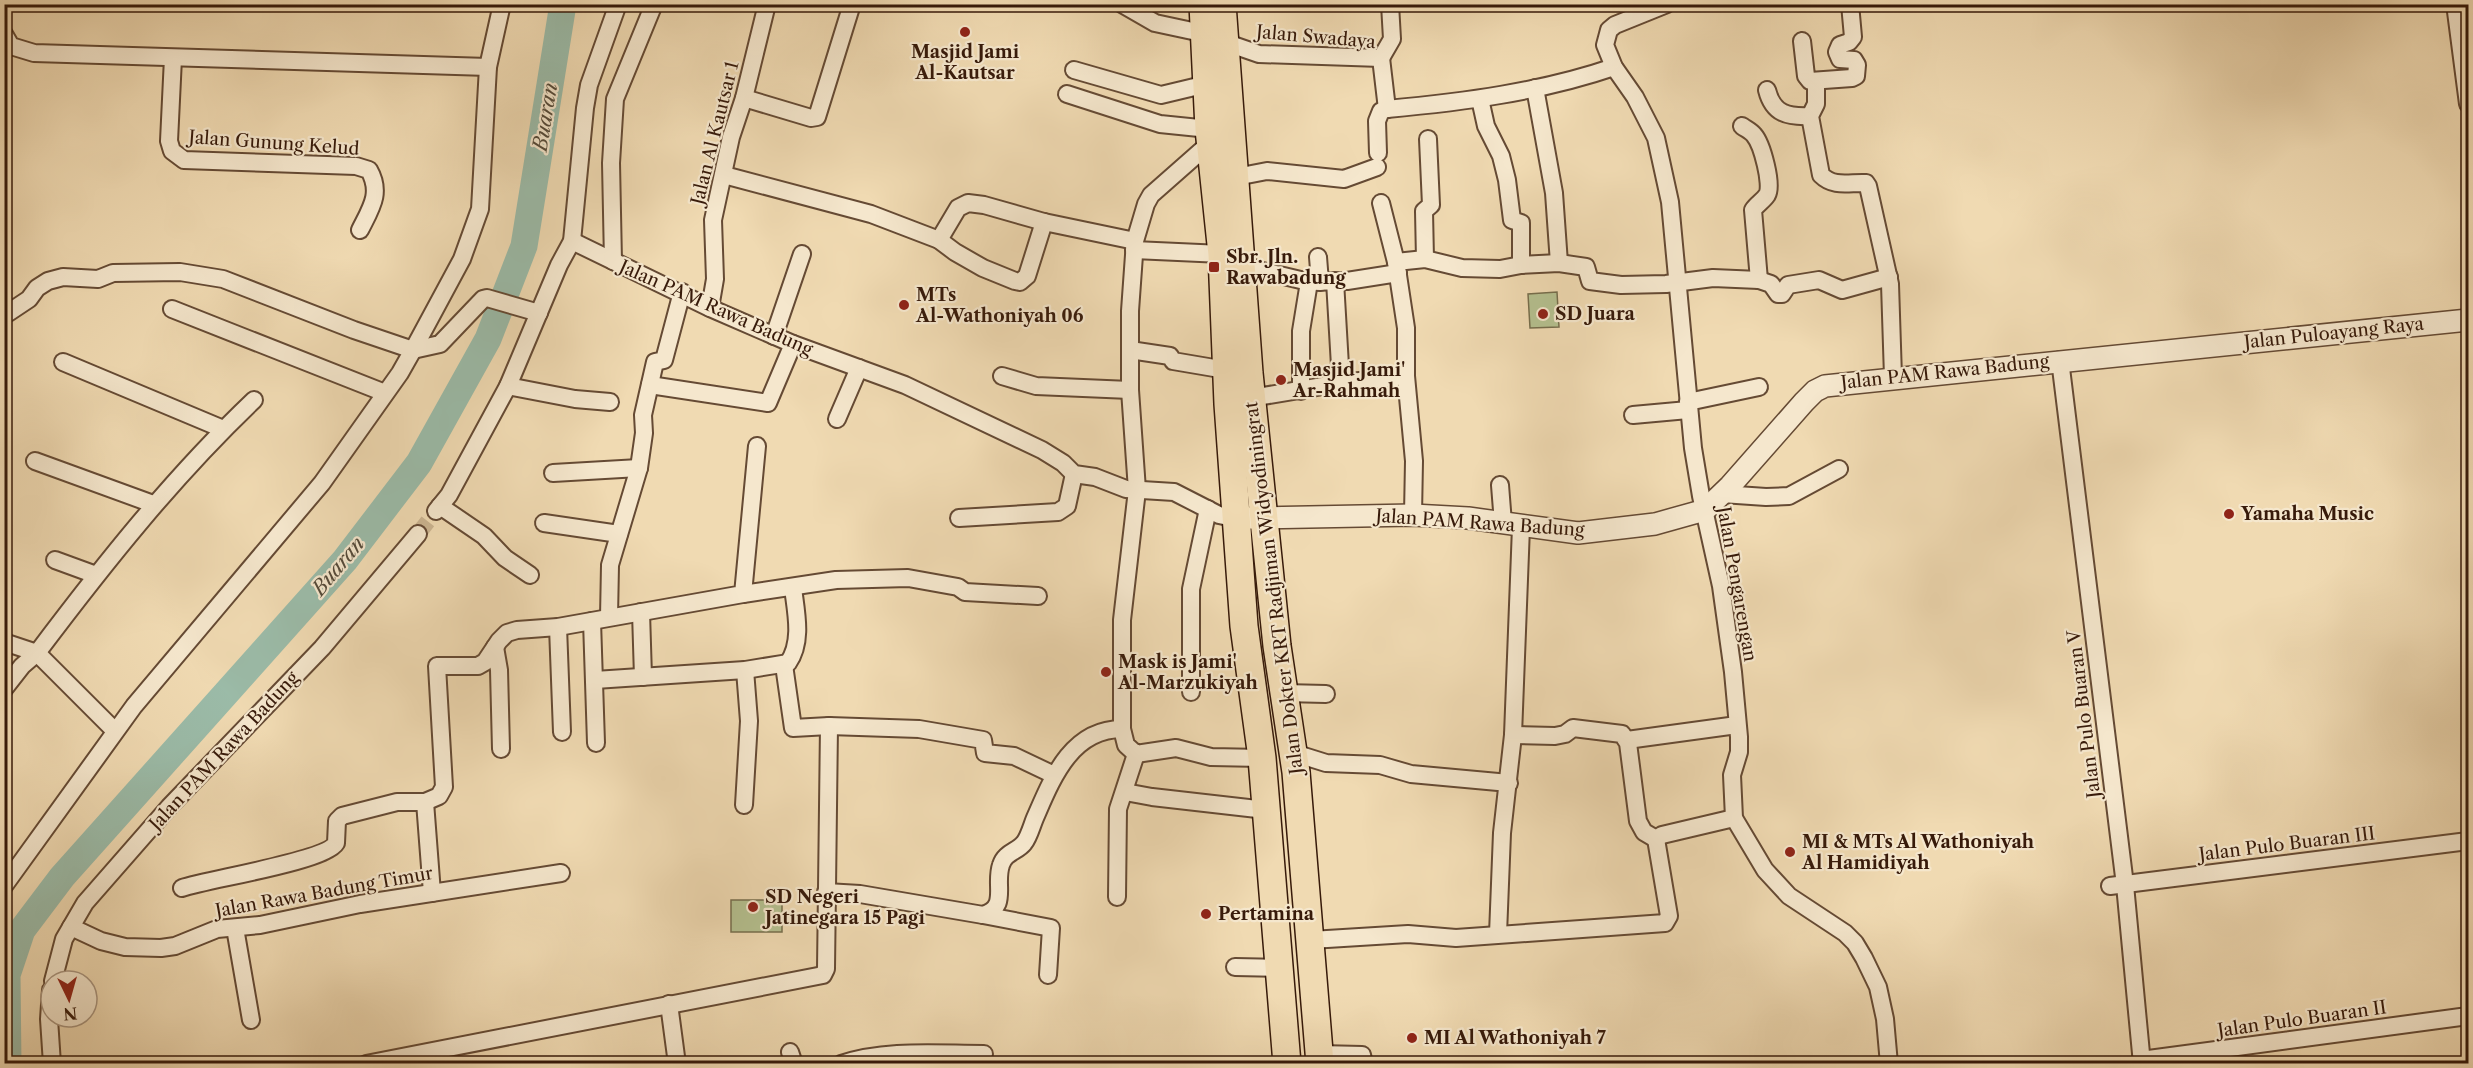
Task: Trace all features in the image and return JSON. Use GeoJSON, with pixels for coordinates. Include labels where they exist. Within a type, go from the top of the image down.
{"type":"FeatureCollection","features":[{"type":"Feature","properties":{"kind":"main road","name":"Jalan Dokter KRT Radjiman Widyodiningrat"},"geometry":{"type":"LineString","coordinates":[[1203,4],[1215,36],[1236,177],[1226,370],[1250,518],[1294,753],[1320,1059]]}},
{"type":"Feature","properties":{"kind":"main road","name":"Jalan Dokter KRT Radjiman Widyodiningrat"},"geometry":{"type":"LineString","coordinates":[[1222,4],[1207,84],[1209,136],[1232,259],[1251,398],[1250,518],[1244,626],[1262,758],[1287,1064]]}},
{"type":"Feature","properties":{"kind":"street"},"geometry":{"type":"LineString","coordinates":[[530,574],[505,558],[484,536],[438,509],[449,495],[508,386],[531,310],[572,241],[585,108],[590,85],[618,4]]}},
{"type":"Feature","properties":{"kind":"street"},"geometry":{"type":"LineString","coordinates":[[613,261],[611,163],[615,99],[654,4]]}},
{"type":"Feature","properties":{"kind":"street","name":"Jalan Al Kautsar 1"},"geometry":{"type":"LineString","coordinates":[[710,308],[715,279],[713,220],[731,137],[744,98],[767,4]]}},
{"type":"Feature","properties":{"kind":"street"},"geometry":{"type":"LineString","coordinates":[[744,98],[811,118],[817,117],[852,4]]}},
{"type":"Feature","properties":{"kind":"street","name":"Jalan Swadaya"},"geometry":{"type":"LineString","coordinates":[[1122,4],[1155,23],[1215,36],[1259,54],[1381,58],[1387,108]]}},
{"type":"Feature","properties":{"kind":"street"},"geometry":{"type":"LineString","coordinates":[[1381,58],[1392,39],[1390,4]]}},
{"type":"Feature","properties":{"kind":"street"},"geometry":{"type":"LineString","coordinates":[[1236,177],[1267,171],[1344,179],[1378,160],[1377,121],[1381,111],[1387,108],[1480,99],[1535,88],[1614,67],[1605,45],[1610,30],[1629,11],[1667,4]]}},
{"type":"Feature","properties":{"kind":"street"},"geometry":{"type":"LineString","coordinates":[[1802,41],[1806,76],[1810,81],[1856,76],[1857,65],[1854,60],[1840,59],[1838,52],[1840,45],[1849,42],[1852,37],[1850,4]]}},
{"type":"Feature","properties":{"kind":"street"},"geometry":{"type":"LineString","coordinates":[[2455,4],[2469,104]]}},
{"type":"Feature","properties":{"kind":"street"},"geometry":{"type":"LineString","coordinates":[[4,886],[115,731],[322,483],[400,373],[413,350],[462,259],[480,209],[488,67],[499,8]]}},
{"type":"Feature","properties":{"kind":"street"},"geometry":{"type":"LineString","coordinates":[[8,40],[34,52],[488,67]]}},
{"type":"Feature","properties":{"kind":"street","name":"Jalan Gunung Kelud"},"geometry":{"type":"LineString","coordinates":[[173,58],[169,141],[172,151],[184,160],[356,166],[369,170],[375,181],[375,195],[360,230]]}},
{"type":"Feature","properties":{"kind":"street","name":"Jalan Pengarengan"},"geometry":{"type":"LineString","coordinates":[[1614,67],[1635,97],[1656,138],[1670,202],[1688,406],[1698,481],[1721,586],[1733,672],[1738,752],[1732,775],[1734,818],[1765,870],[1790,896],[1845,933],[1864,958],[1878,987],[1885,1019],[1889,1064]]}},
{"type":"Feature","properties":{"kind":"street"},"geometry":{"type":"LineString","coordinates":[[1074,70],[1161,95],[1207,84]]}},
{"type":"Feature","properties":{"kind":"street"},"geometry":{"type":"LineString","coordinates":[[1816,82],[1816,104],[1810,116],[1821,175],[1830,182],[1838,184],[1868,184],[1889,278],[1893,377]]}},
{"type":"Feature","properties":{"kind":"street"},"geometry":{"type":"LineString","coordinates":[[1535,88],[1554,193],[1559,263]]}},
{"type":"Feature","properties":{"kind":"street"},"geometry":{"type":"LineString","coordinates":[[1767,90],[1769,99],[1777,110],[1784,114],[1810,116]]}},
{"type":"Feature","properties":{"kind":"street"},"geometry":{"type":"LineString","coordinates":[[1067,94],[1160,124],[1209,136]]}},
{"type":"Feature","properties":{"kind":"street"},"geometry":{"type":"LineString","coordinates":[[1480,99],[1486,126],[1501,156],[1512,220],[1521,223],[1521,265]]}},
{"type":"Feature","properties":{"kind":"street"},"geometry":{"type":"LineString","coordinates":[[1742,126],[1754,134],[1760,145],[1767,170],[1769,189],[1767,195],[1754,210],[1759,280]]}},
{"type":"Feature","properties":{"kind":"street"},"geometry":{"type":"LineString","coordinates":[[1136,754],[1124,742],[1122,729],[1122,620],[1137,490],[1130,390],[1135,245],[1146,204],[1151,195],[1209,136]]}},
{"type":"Feature","properties":{"kind":"street"},"geometry":{"type":"LineString","coordinates":[[1425,259],[1424,211],[1431,205],[1428,139]]}},
{"type":"Feature","properties":{"kind":"street"},"geometry":{"type":"LineString","coordinates":[[724,175],[871,214],[939,240],[983,268],[1020,282],[1027,276],[1044,222]]}},
{"type":"Feature","properties":{"kind":"street"},"geometry":{"type":"LineString","coordinates":[[939,240],[957,208],[968,203],[984,205],[1135,245],[1232,259],[1258,270],[1321,282],[1425,259],[1462,268],[1500,269],[1521,265],[1559,263],[1586,267],[1590,281],[1621,285],[1666,284],[1713,278],[1759,280],[1771,284],[1778,294],[1782,294],[1788,285],[1820,280],[1842,290],[1889,278]]}},
{"type":"Feature","properties":{"kind":"street"},"geometry":{"type":"LineString","coordinates":[[1381,203],[1397,267],[1406,328],[1406,376],[1414,461],[1413,515]]}},
{"type":"Feature","properties":{"kind":"street","name":"Jalan PAM Rawa Badung"},"geometry":{"type":"LineString","coordinates":[[572,241],[710,308],[774,336],[905,384],[1042,450],[1063,462],[1074,474],[1095,477],[1126,489],[1174,492],[1219,515],[1250,518],[1413,515],[1578,533],[1655,524],[1705,510],[1815,391],[1838,383],[2060,360]]}},
{"type":"Feature","properties":{"kind":"street"},"geometry":{"type":"LineString","coordinates":[[774,336],[802,254]]}},
{"type":"Feature","properties":{"kind":"street"},"geometry":{"type":"LineString","coordinates":[[1318,257],[1341,383]]}},
{"type":"Feature","properties":{"kind":"street"},"geometry":{"type":"LineString","coordinates":[[4,313],[30,299],[37,288],[48,281],[63,277],[98,279],[113,273],[180,272],[223,279],[354,330],[413,350],[440,344],[483,299],[493,298],[531,310]]}},
{"type":"Feature","properties":{"kind":"street"},"geometry":{"type":"LineString","coordinates":[[1301,391],[1301,332],[1321,282]]}},
{"type":"Feature","properties":{"kind":"street"},"geometry":{"type":"LineString","coordinates":[[596,743],[595,680],[600,619],[610,565],[639,468],[644,415],[656,360],[664,360],[681,292]]}},
{"type":"Feature","properties":{"kind":"street"},"geometry":{"type":"LineString","coordinates":[[171,309],[385,393]]}},
{"type":"Feature","properties":{"kind":"street","name":"Jalan Puloayang Raya"},"geometry":{"type":"LineString","coordinates":[[2060,360],[2469,320]]}},
{"type":"Feature","properties":{"kind":"street"},"geometry":{"type":"LineString","coordinates":[[650,385],[768,403],[793,344]]}},
{"type":"Feature","properties":{"kind":"street"},"geometry":{"type":"LineString","coordinates":[[1130,350],[1170,356],[1173,361],[1226,370]]}},
{"type":"Feature","properties":{"kind":"street","name":"Jalan Pulo Buaran V"},"geometry":{"type":"LineString","coordinates":[[2060,360],[2118,886],[2141,1062]]}},
{"type":"Feature","properties":{"kind":"street"},"geometry":{"type":"LineString","coordinates":[[63,362],[223,429]]}},
{"type":"Feature","properties":{"kind":"street"},"geometry":{"type":"LineString","coordinates":[[837,419],[859,368]]}},
{"type":"Feature","properties":{"kind":"street"},"geometry":{"type":"LineString","coordinates":[[1002,376],[1036,386],[1130,390]]}},
{"type":"Feature","properties":{"kind":"street"},"geometry":{"type":"LineString","coordinates":[[1251,398],[1341,383],[1406,376]]}},
{"type":"Feature","properties":{"kind":"street"},"geometry":{"type":"LineString","coordinates":[[508,386],[575,399],[610,402]]}},
{"type":"Feature","properties":{"kind":"street"},"geometry":{"type":"LineString","coordinates":[[1633,415],[1688,406],[1759,387]]}},
{"type":"Feature","properties":{"kind":"street"},"geometry":{"type":"LineString","coordinates":[[4,689],[22,666],[37,652],[153,504],[223,429],[254,400]]}},
{"type":"Feature","properties":{"kind":"street"},"geometry":{"type":"LineString","coordinates":[[743,594],[757,446]]}},
{"type":"Feature","properties":{"kind":"street"},"geometry":{"type":"LineString","coordinates":[[35,461],[153,504]]}},
{"type":"Feature","properties":{"kind":"street"},"geometry":{"type":"LineString","coordinates":[[553,473],[639,468]]}},
{"type":"Feature","properties":{"kind":"street"},"geometry":{"type":"LineString","coordinates":[[1722,494],[1789,496],[1839,469]]}},
{"type":"Feature","properties":{"kind":"street"},"geometry":{"type":"LineString","coordinates":[[959,518],[1058,512],[1068,506],[1074,474]]}},
{"type":"Feature","properties":{"kind":"street"},"geometry":{"type":"LineString","coordinates":[[1498,934],[1502,833],[1513,735],[1512,525],[1500,485]]}},
{"type":"Feature","properties":{"kind":"street"},"geometry":{"type":"LineString","coordinates":[[1191,692],[1191,589],[1208,509]]}},
{"type":"Feature","properties":{"kind":"street"},"geometry":{"type":"LineString","coordinates":[[544,523],[619,534]]}},
{"type":"Feature","properties":{"kind":"street","name":"Jalan PAM Rawa Badung"},"geometry":{"type":"LineString","coordinates":[[56,969],[64,939],[92,894],[177,799],[321,648],[418,534]]}},
{"type":"Feature","properties":{"kind":"street"},"geometry":{"type":"LineString","coordinates":[[55,560],[96,575]]}},
{"type":"Feature","properties":{"kind":"street"},"geometry":{"type":"LineString","coordinates":[[182,888],[274,867],[329,850],[336,843],[337,821],[342,816],[397,802],[424,802],[439,796],[444,787],[436,666],[478,666],[485,662],[507,633],[516,630],[558,627],[836,580],[908,578],[957,587],[965,592],[1038,596]]}},
{"type":"Feature","properties":{"kind":"street"},"geometry":{"type":"LineString","coordinates":[[595,680],[745,670],[784,665],[794,654],[797,634],[793,588]]}},
{"type":"Feature","properties":{"kind":"street"},"geometry":{"type":"LineString","coordinates":[[641,612],[643,677]]}},
{"type":"Feature","properties":{"kind":"street"},"geometry":{"type":"LineString","coordinates":[[558,627],[562,732]]}},
{"type":"Feature","properties":{"kind":"street"},"geometry":{"type":"LineString","coordinates":[[4,642],[37,652],[115,731]]}},
{"type":"Feature","properties":{"kind":"street"},"geometry":{"type":"LineString","coordinates":[[495,647],[499,670],[501,749]]}},
{"type":"Feature","properties":{"kind":"street"},"geometry":{"type":"LineString","coordinates":[[784,665],[791,727],[793,728],[829,726],[919,729],[983,740],[985,753],[1014,756],[1054,775]]}},
{"type":"Feature","properties":{"kind":"street"},"geometry":{"type":"LineString","coordinates":[[744,805],[749,721],[745,670]]}},
{"type":"Feature","properties":{"kind":"street"},"geometry":{"type":"LineString","coordinates":[[1284,693],[1326,694]]}},
{"type":"Feature","properties":{"kind":"street"},"geometry":{"type":"LineString","coordinates":[[1628,740],[1737,725]]}},
{"type":"Feature","properties":{"kind":"street"},"geometry":{"type":"LineString","coordinates":[[366,1064],[823,975],[826,969],[829,726]]}},
{"type":"Feature","properties":{"kind":"street"},"geometry":{"type":"LineString","coordinates":[[1513,735],[1555,736],[1565,734],[1573,728],[1618,732],[1628,740],[1638,821],[1644,832],[1656,839]]}},
{"type":"Feature","properties":{"kind":"street"},"geometry":{"type":"LineString","coordinates":[[983,915],[993,912],[998,906],[1001,865],[1011,851],[1024,844],[1054,775],[1071,753],[1092,737],[1108,729],[1122,729]]}},
{"type":"Feature","properties":{"kind":"street"},"geometry":{"type":"LineString","coordinates":[[1136,754],[1176,748],[1211,757],[1262,758]]}},
{"type":"Feature","properties":{"kind":"street"},"geometry":{"type":"LineString","coordinates":[[1294,753],[1326,763],[1380,765],[1411,774],[1509,783]]}},
{"type":"Feature","properties":{"kind":"street"},"geometry":{"type":"LineString","coordinates":[[1117,897],[1118,809],[1136,754]]}},
{"type":"Feature","properties":{"kind":"street"},"geometry":{"type":"LineString","coordinates":[[1125,792],[1266,810]]}},
{"type":"Feature","properties":{"kind":"street"},"geometry":{"type":"LineString","coordinates":[[424,802],[432,893]]}},
{"type":"Feature","properties":{"kind":"street"},"geometry":{"type":"LineString","coordinates":[[1656,839],[1662,835],[1734,818]]}},
{"type":"Feature","properties":{"kind":"street"},"geometry":{"type":"LineString","coordinates":[[1311,940],[1408,934],[1456,939],[1665,923],[1669,916],[1656,839]]}},
{"type":"Feature","properties":{"kind":"street","name":"Jalan Pulo Buaran III"},"geometry":{"type":"LineString","coordinates":[[2118,886],[2469,840]]}},
{"type":"Feature","properties":{"kind":"street","name":"Jalan Rawa Badung Timur"},"geometry":{"type":"LineString","coordinates":[[70,927],[101,941],[125,947],[175,946],[217,929],[235,928],[360,904],[483,887],[561,873]]}},
{"type":"Feature","properties":{"kind":"street"},"geometry":{"type":"LineString","coordinates":[[826,892],[860,894],[1051,928],[1048,975]]}},
{"type":"Feature","properties":{"kind":"street"},"geometry":{"type":"LineString","coordinates":[[235,928],[251,1020]]}},
{"type":"Feature","properties":{"kind":"street"},"geometry":{"type":"LineString","coordinates":[[1235,967],[1279,968]]}},
{"type":"Feature","properties":{"kind":"street"},"geometry":{"type":"LineString","coordinates":[[669,1004],[677,1064]]}},
{"type":"Feature","properties":{"kind":"street","name":"Jalan Pulo Buaran II"},"geometry":{"type":"LineString","coordinates":[[2141,1062],[2469,1016]]}},
{"type":"Feature","properties":{"kind":"street"},"geometry":{"type":"LineString","coordinates":[[50,1029],[52,1064]]}},
{"type":"Feature","properties":{"kind":"street"},"geometry":{"type":"LineString","coordinates":[[850,1062],[914,1054],[984,1054]]}},
{"type":"Feature","properties":{"kind":"street"},"geometry":{"type":"LineString","coordinates":[[1320,1059],[1362,1055],[1364,1064]]}},
{"type":"Feature","properties":{"kind":"green space"},"geometry":{"type":"Polygon","coordinates":[[[1557,292],[1559,327],[1530,328],[1528,294],[1557,292]]]}},
{"type":"Feature","properties":{"kind":"green space"},"geometry":{"type":"Polygon","coordinates":[[[731,900],[782,900],[782,932],[731,932],[731,900]]]}},
{"type":"Feature","properties":{"kind":"waterway","name":"Buaran"},"geometry":{"type":"LineString","coordinates":[[8,1064],[7,975],[22,930],[62,877],[345,560],[419,463],[488,339],[524,246],[563,4]]}},
{"type":"Feature","properties":{"kind":"tunnel"},"geometry":{"type":"LineString","coordinates":[[418,534],[436,511]]}},
{"type":"Feature","properties":{"kind":"place","name":"Masjid Jami Al-Kautsar"},"geometry":{"type":"Point","coordinates":[965,32]}},
{"type":"Feature","properties":{"kind":"place","name":"Sbr. Jln. Rawabadung"},"geometry":{"type":"Point","coordinates":[1214,267]}},
{"type":"Feature","properties":{"kind":"place","name":"MTs Al-Wathoniyah 06"},"geometry":{"type":"Point","coordinates":[904,305]}},
{"type":"Feature","properties":{"kind":"place","name":"SD Juara"},"geometry":{"type":"Point","coordinates":[1543,314]}},
{"type":"Feature","properties":{"kind":"place","name":"Masjid Jami' Ar-Rahmah"},"geometry":{"type":"Point","coordinates":[1281,380]}},
{"type":"Feature","properties":{"kind":"place","name":"Yamaha Music"},"geometry":{"type":"Point","coordinates":[2229,514]}},
{"type":"Feature","properties":{"kind":"place","name":"Mask is Jami' Al-Marzukiyah"},"geometry":{"type":"Point","coordinates":[1106,672]}},
{"type":"Feature","properties":{"kind":"place","name":"MI & MTs Al Wathoniyah Al Hamidiyah"},"geometry":{"type":"Point","coordinates":[1790,852]}},
{"type":"Feature","properties":{"kind":"place","name":"SD Negeri Jatinegara 15 Pagi"},"geometry":{"type":"Point","coordinates":[753,907]}},
{"type":"Feature","properties":{"kind":"place","name":"Pertamina"},"geometry":{"type":"Point","coordinates":[1206,914]}},
{"type":"Feature","properties":{"kind":"place","name":"MI Al Wathoniyah 7"},"geometry":{"type":"Point","coordinates":[1412,1038]}}]}
